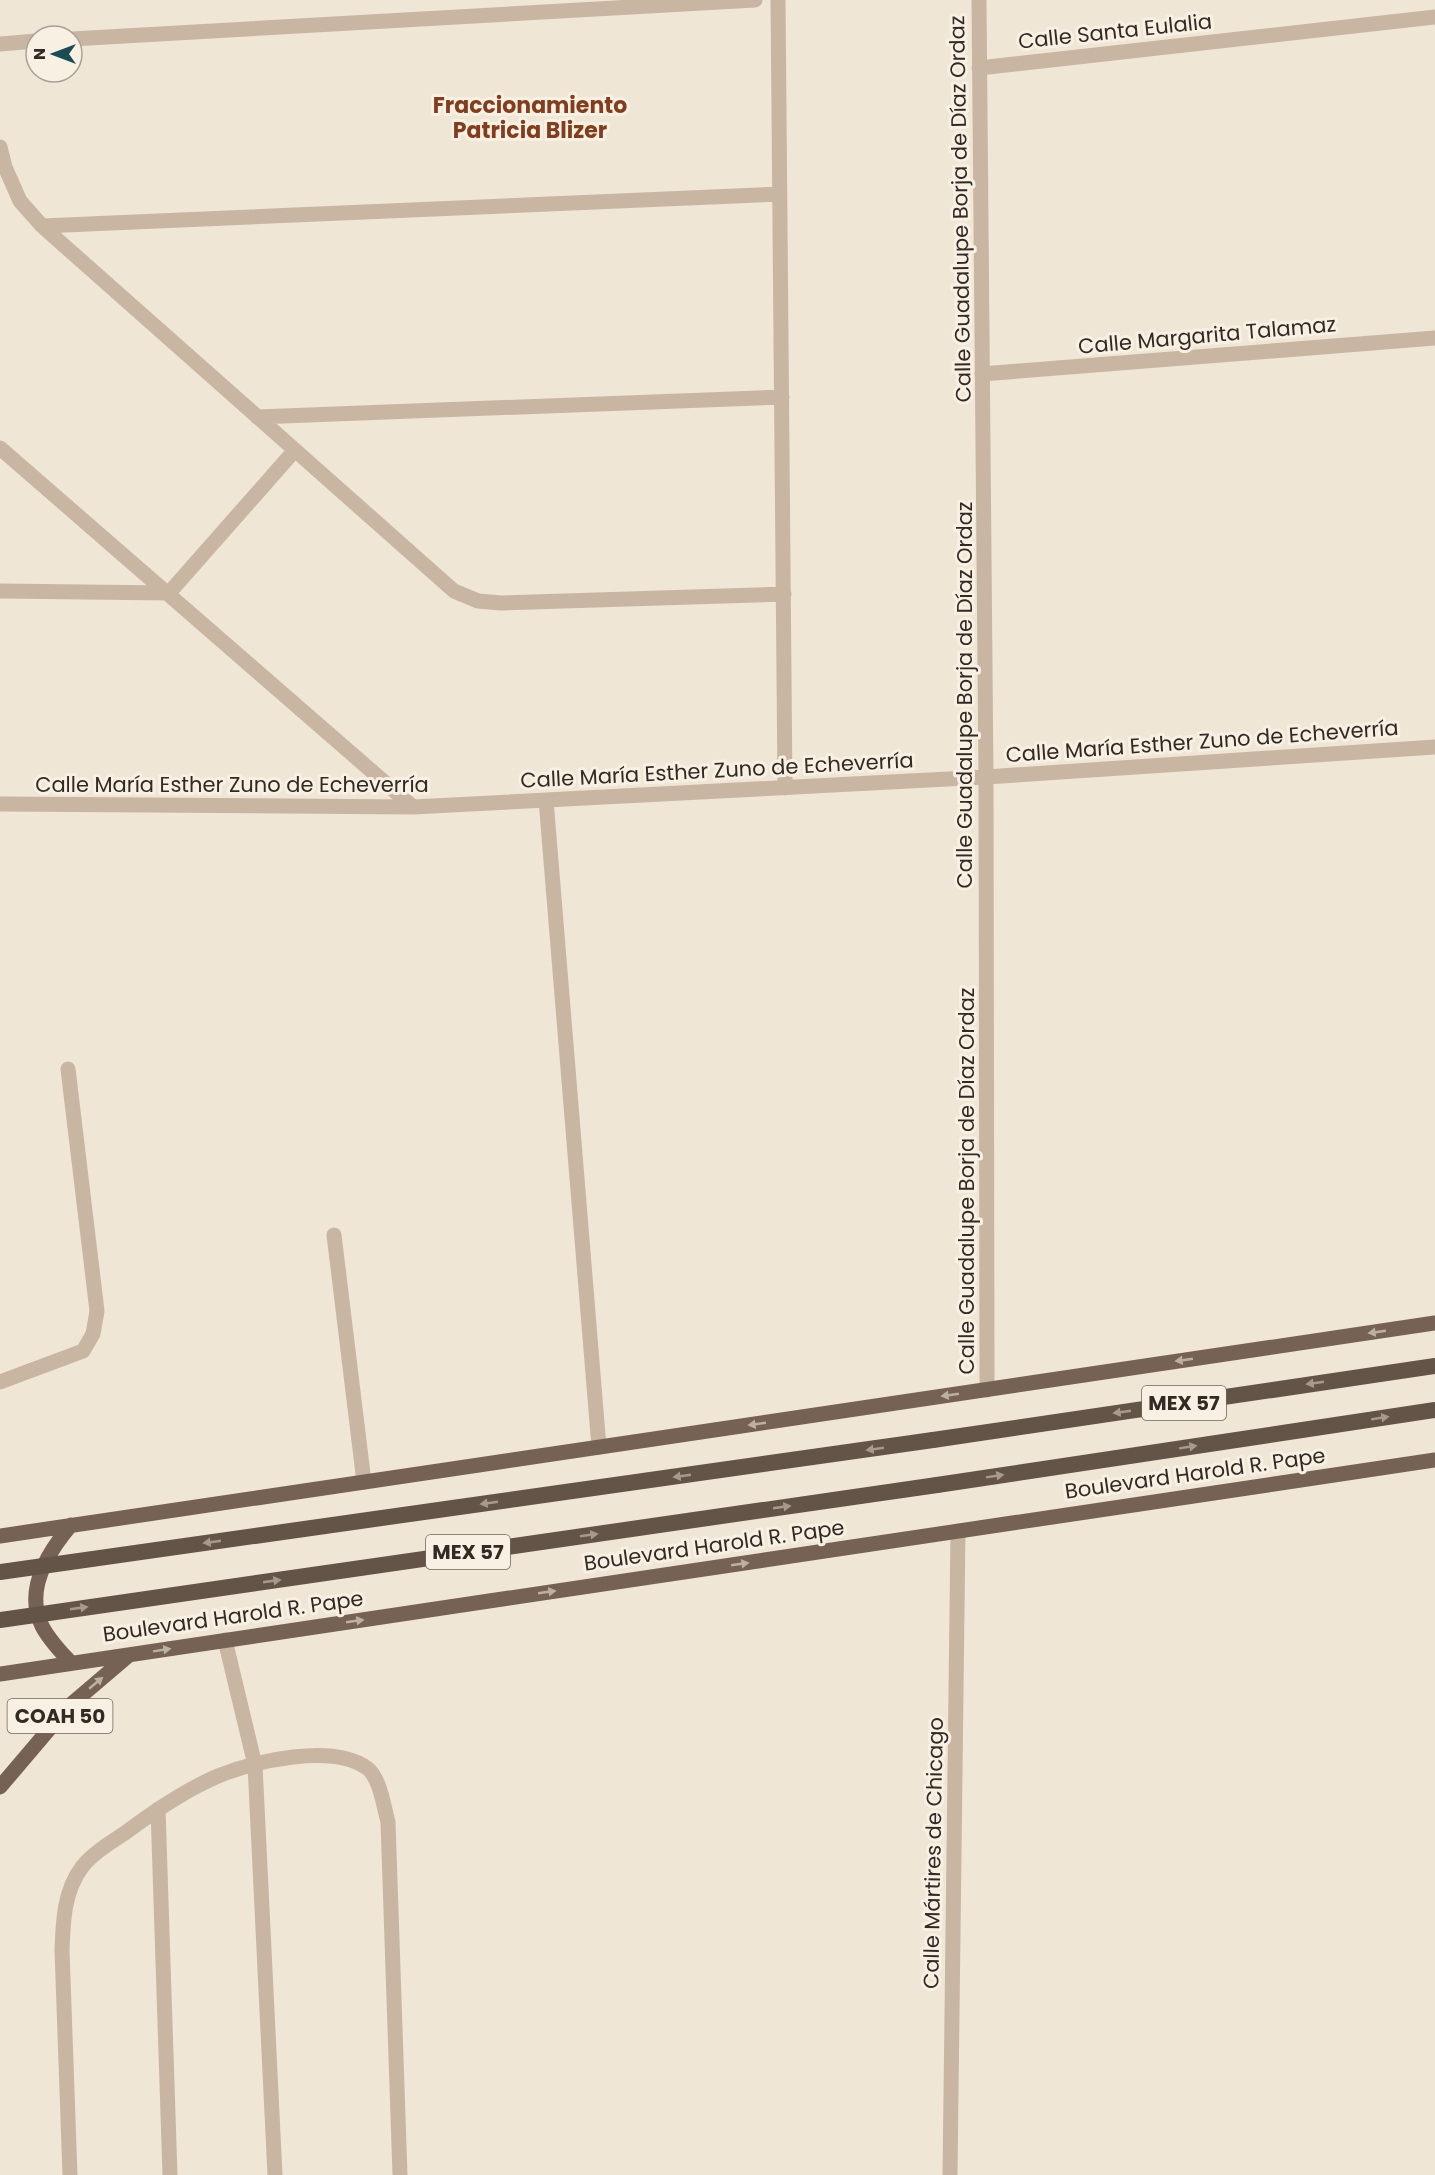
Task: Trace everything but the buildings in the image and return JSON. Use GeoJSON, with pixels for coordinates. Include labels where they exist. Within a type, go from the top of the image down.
{"type":"FeatureCollection","features":[{"type":"Feature","properties":{"kind":"highway","name":"MEX 57"},"geometry":{"type":"LineString","coordinates":[[0,1572],[933,1440],[1435,1366]]}},
{"type":"Feature","properties":{"kind":"highway","name":"Boulevard Harold R. Pape"},"geometry":{"type":"LineString","coordinates":[[0,1620],[937,1485],[1435,1410]]}},
{"type":"Feature","properties":{"kind":"main road"},"geometry":{"type":"LineString","coordinates":[[0,1536],[1435,1323]]}},
{"type":"Feature","properties":{"kind":"main road","name":"Boulevard Harold R. Pape"},"geometry":{"type":"LineString","coordinates":[[0,1674],[1435,1460]]}},
{"type":"Feature","properties":{"kind":"main road"},"geometry":{"type":"LineString","coordinates":[[71,1525],[55,1543],[41,1569],[37,1599],[42,1626],[71,1663]]}},
{"type":"Feature","properties":{"kind":"main road","name":"COAH 50"},"geometry":{"type":"LineString","coordinates":[[0,1787],[68,1707],[130,1654]]}},
{"type":"Feature","properties":{"kind":"street"},"geometry":{"type":"LineString","coordinates":[[84,38],[755,0]]}},
{"type":"Feature","properties":{"kind":"street"},"geometry":{"type":"LineString","coordinates":[[778,0],[785,788]]}},
{"type":"Feature","properties":{"kind":"street","name":"Calle Guadalupe Borja de Díaz Ordaz"},"geometry":{"type":"LineString","coordinates":[[979,0],[986,777],[987,1390]]}},
{"type":"Feature","properties":{"kind":"street","name":"Calle Santa Eulalia"},"geometry":{"type":"LineString","coordinates":[[979,68],[1435,16]]}},
{"type":"Feature","properties":{"kind":"street"},"geometry":{"type":"LineString","coordinates":[[0,44],[24,42]]}},
{"type":"Feature","properties":{"kind":"street"},"geometry":{"type":"LineString","coordinates":[[0,147],[5,167],[20,201],[42,226],[454,591],[478,601],[501,603],[784,594]]}},
{"type":"Feature","properties":{"kind":"street"},"geometry":{"type":"LineString","coordinates":[[42,226],[780,194]]}},
{"type":"Feature","properties":{"kind":"street","name":"Calle Margarita Talamaz"},"geometry":{"type":"LineString","coordinates":[[982,374],[1435,338]]}},
{"type":"Feature","properties":{"kind":"street"},"geometry":{"type":"LineString","coordinates":[[257,417],[782,397]]}},
{"type":"Feature","properties":{"kind":"street"},"geometry":{"type":"LineString","coordinates":[[0,448],[413,807]]}},
{"type":"Feature","properties":{"kind":"street"},"geometry":{"type":"LineString","coordinates":[[0,591],[169,593],[295,450]]}},
{"type":"Feature","properties":{"kind":"street","name":"Calle María Esther Zuno de Echeverría"},"geometry":{"type":"LineString","coordinates":[[0,804],[413,807],[986,777],[1435,747]]}},
{"type":"Feature","properties":{"kind":"street"},"geometry":{"type":"LineString","coordinates":[[546,800],[599,1447]]}},
{"type":"Feature","properties":{"kind":"street"},"geometry":{"type":"LineString","coordinates":[[0,1382],[83,1351],[93,1334],[97,1311],[68,1069]]}},
{"type":"Feature","properties":{"kind":"street"},"geometry":{"type":"LineString","coordinates":[[334,1235],[364,1482]]}},
{"type":"Feature","properties":{"kind":"street","name":"Calle Mártires de Chicago"},"geometry":{"type":"LineString","coordinates":[[950,2175],[958,1531]]}},
{"type":"Feature","properties":{"kind":"street"},"geometry":{"type":"LineString","coordinates":[[225,1640],[255,1765],[275,2175]]}},
{"type":"Feature","properties":{"kind":"street"},"geometry":{"type":"LineString","coordinates":[[70,2175],[62,1950],[63,1914],[70,1891],[82,1868],[97,1853],[158,1809],[218,1776],[255,1765],[313,1754],[345,1757],[369,1769],[381,1791],[388,1822],[400,2175]]}},
{"type":"Feature","properties":{"kind":"street"},"geometry":{"type":"LineString","coordinates":[[158,1809],[170,2175]]}},
{"type":"Feature","properties":{"kind":"district","name":"Fraccionamiento Patricia Blizer"},"geometry":{"type":"Point","coordinates":[530,118]}}]}
